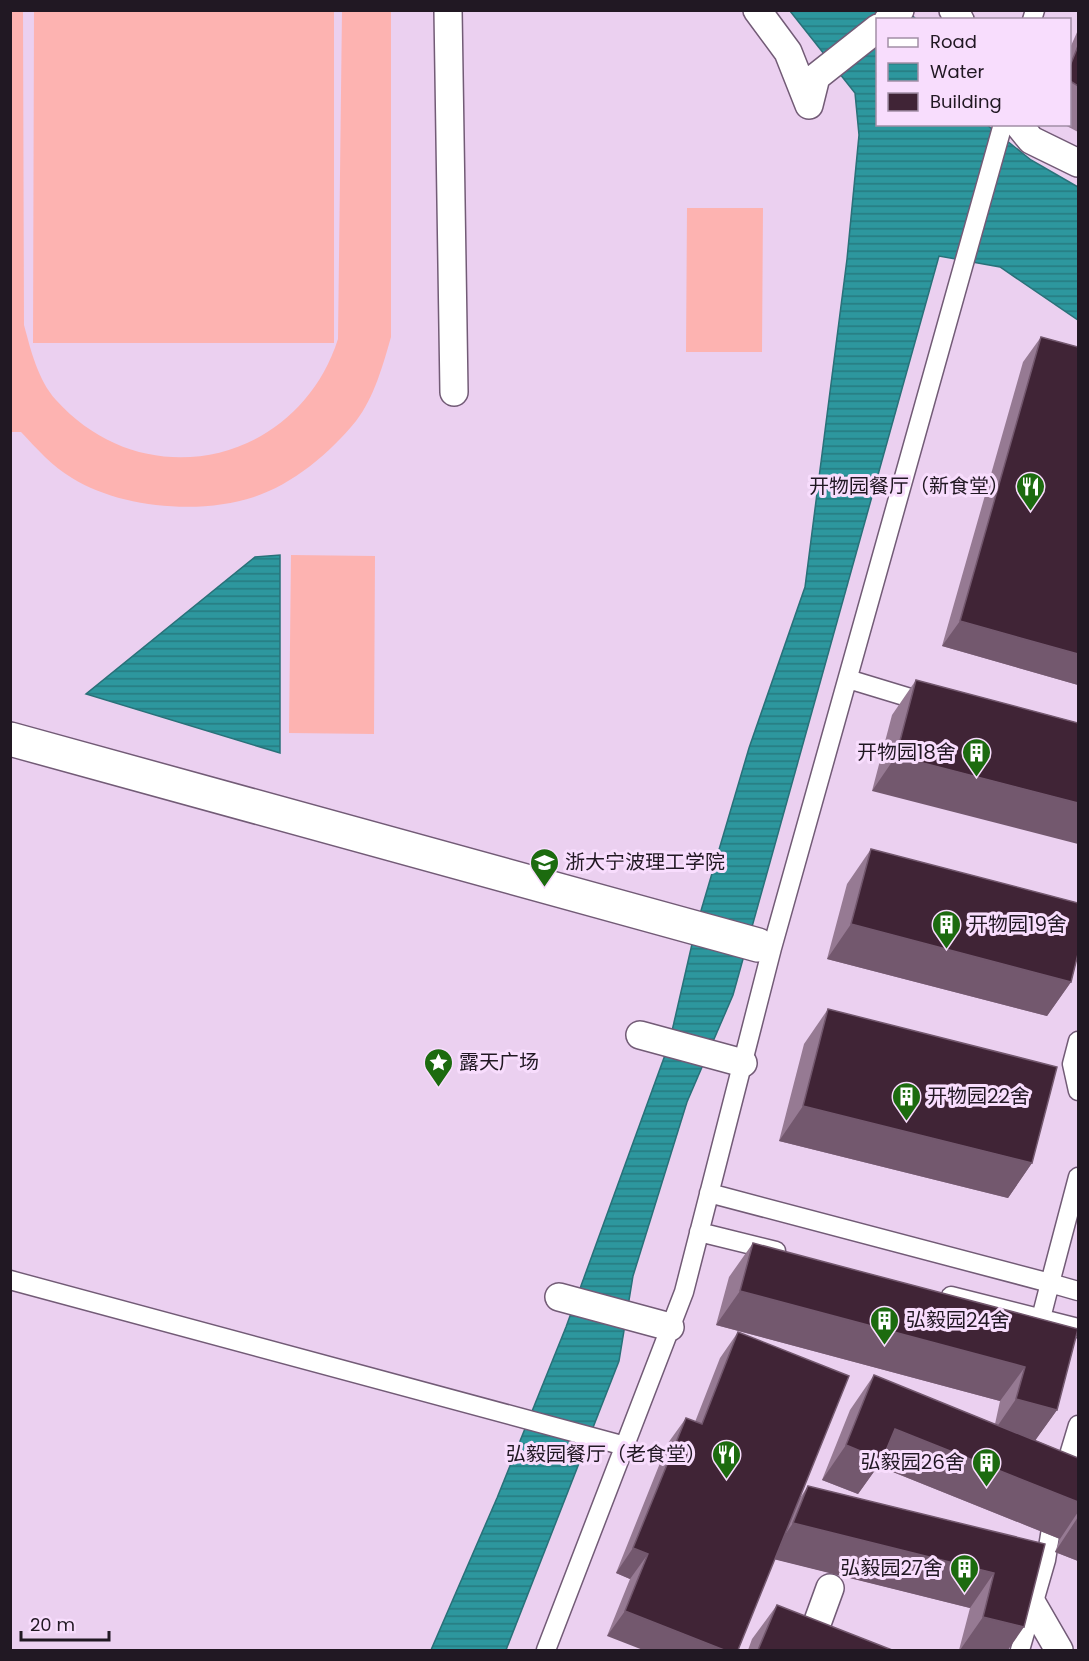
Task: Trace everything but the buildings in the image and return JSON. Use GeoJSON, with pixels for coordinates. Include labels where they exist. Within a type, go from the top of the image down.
{"type":"FeatureCollection","features":[{"type":"Feature","properties":{"kind":"street"},"geometry":{"type":"LineString","coordinates":[[448,10],[454,392]]}},
{"type":"Feature","properties":{"kind":"street"},"geometry":{"type":"LineString","coordinates":[[757,10],[788,52],[809,105],[816,77],[876,30]]}},
{"type":"Feature","properties":{"kind":"street"},"geometry":{"type":"LineString","coordinates":[[1020,126],[1031,140],[1078,163]]}},
{"type":"Feature","properties":{"kind":"street"},"geometry":{"type":"LineString","coordinates":[[10,740],[765,946]]}},
{"type":"Feature","properties":{"kind":"street"},"geometry":{"type":"LineString","coordinates":[[640,1035],[732,1060]]}},
{"type":"Feature","properties":{"kind":"street"},"geometry":{"type":"LineString","coordinates":[[559,1298],[670,1327]]}},
{"type":"Feature","properties":{"kind":"street"},"geometry":{"type":"LineString","coordinates":[[821,1650],[814,1632],[830,1588]]}},
{"type":"Feature","properties":{"kind":"street"},"geometry":{"type":"LineString","coordinates":[[1033,1605],[1059,1650]]}},
{"type":"Feature","properties":{"kind":"lane"},"geometry":{"type":"LineString","coordinates":[[546,1650],[618,1444],[684,1292],[709,1193],[732,1060],[848,679],[1002,126]]}},
{"type":"Feature","properties":{"kind":"lane"},"geometry":{"type":"LineString","coordinates":[[848,679],[947,709]]}},
{"type":"Feature","properties":{"kind":"lane"},"geometry":{"type":"LineString","coordinates":[[1078,1041],[1072,1064],[1078,1091]]}},
{"type":"Feature","properties":{"kind":"lane"},"geometry":{"type":"LineString","coordinates":[[1041,1318],[1078,1177]]}},
{"type":"Feature","properties":{"kind":"lane"},"geometry":{"type":"LineString","coordinates":[[709,1193],[1078,1291]]}},
{"type":"Feature","properties":{"kind":"lane"},"geometry":{"type":"LineString","coordinates":[[699,1232],[790,1255]]}},
{"type":"Feature","properties":{"kind":"lane"},"geometry":{"type":"LineString","coordinates":[[10,1280],[618,1444]]}},
{"type":"Feature","properties":{"kind":"lane"},"geometry":{"type":"LineString","coordinates":[[938,1293],[1078,1328]]}},
{"type":"Feature","properties":{"kind":"lane"},"geometry":{"type":"LineString","coordinates":[[1020,1650],[1046,1560],[1055,1501],[1078,1425]]}},
{"type":"Feature","properties":{"kind":"shaded area"},"geometry":{"type":"Polygon","coordinates":[[[11,10],[23,11],[24,325],[36,365],[44,384],[56,400],[92,431],[132,450],[174,457],[215,454],[255,439],[290,415],[318,382],[338,339],[342,11],[391,11],[391,337],[373,392],[356,421],[335,445],[297,476],[269,491],[233,503],[185,507],[136,502],[91,488],[72,478],[51,463],[21,432],[11,432],[11,10]]]}},
{"type":"Feature","properties":{"kind":"shaded area"},"geometry":{"type":"Polygon","coordinates":[[[34,11],[334,11],[334,343],[33,343],[34,11]]]}},
{"type":"Feature","properties":{"kind":"shaded area"},"geometry":{"type":"Polygon","coordinates":[[[687,208],[763,208],[762,352],[686,352],[687,208]]]}},
{"type":"Feature","properties":{"kind":"shaded area"},"geometry":{"type":"Polygon","coordinates":[[[291,555],[375,556],[374,734],[289,733],[291,555]]]}},
{"type":"Feature","properties":{"kind":"water"},"geometry":{"type":"Polygon","coordinates":[[[790,11],[907,11],[915,18],[876,18],[876,126],[988,126],[1031,160],[1078,187],[1078,320],[1000,267],[939,256],[733,995],[687,1102],[633,1276],[619,1361],[506,1650],[431,1650],[497,1498],[566,1327],[669,1044],[695,931],[749,748],[805,587],[847,259],[859,135],[855,93],[790,11]]]}},
{"type":"Feature","properties":{"kind":"water"},"geometry":{"type":"Polygon","coordinates":[[[280,555],[280,753],[86,694],[255,557],[280,555]]]}},
{"type":"Feature","properties":{"kind":"place","name":"开物园餐厅（新食堂）"},"geometry":{"type":"Point","coordinates":[1030,512]}},
{"type":"Feature","properties":{"kind":"place","name":"开物园18舍"},"geometry":{"type":"Point","coordinates":[977,778]}},
{"type":"Feature","properties":{"kind":"place","name":"浙大宁波理工学院"},"geometry":{"type":"Point","coordinates":[544,888]}},
{"type":"Feature","properties":{"kind":"place","name":"开物园19舍"},"geometry":{"type":"Point","coordinates":[947,950]}},
{"type":"Feature","properties":{"kind":"place","name":"露天广场"},"geometry":{"type":"Point","coordinates":[438,1088]}},
{"type":"Feature","properties":{"kind":"place","name":"开物园22舍"},"geometry":{"type":"Point","coordinates":[906,1122]}},
{"type":"Feature","properties":{"kind":"place","name":"弘毅园24舍"},"geometry":{"type":"Point","coordinates":[885,1346]}},
{"type":"Feature","properties":{"kind":"place","name":"弘毅园餐厅（老食堂）"},"geometry":{"type":"Point","coordinates":[727,1480]}},
{"type":"Feature","properties":{"kind":"place","name":"弘毅园26舍"},"geometry":{"type":"Point","coordinates":[986,1488]}},
{"type":"Feature","properties":{"kind":"place","name":"弘毅园27舍"},"geometry":{"type":"Point","coordinates":[964,1594]}}]}
